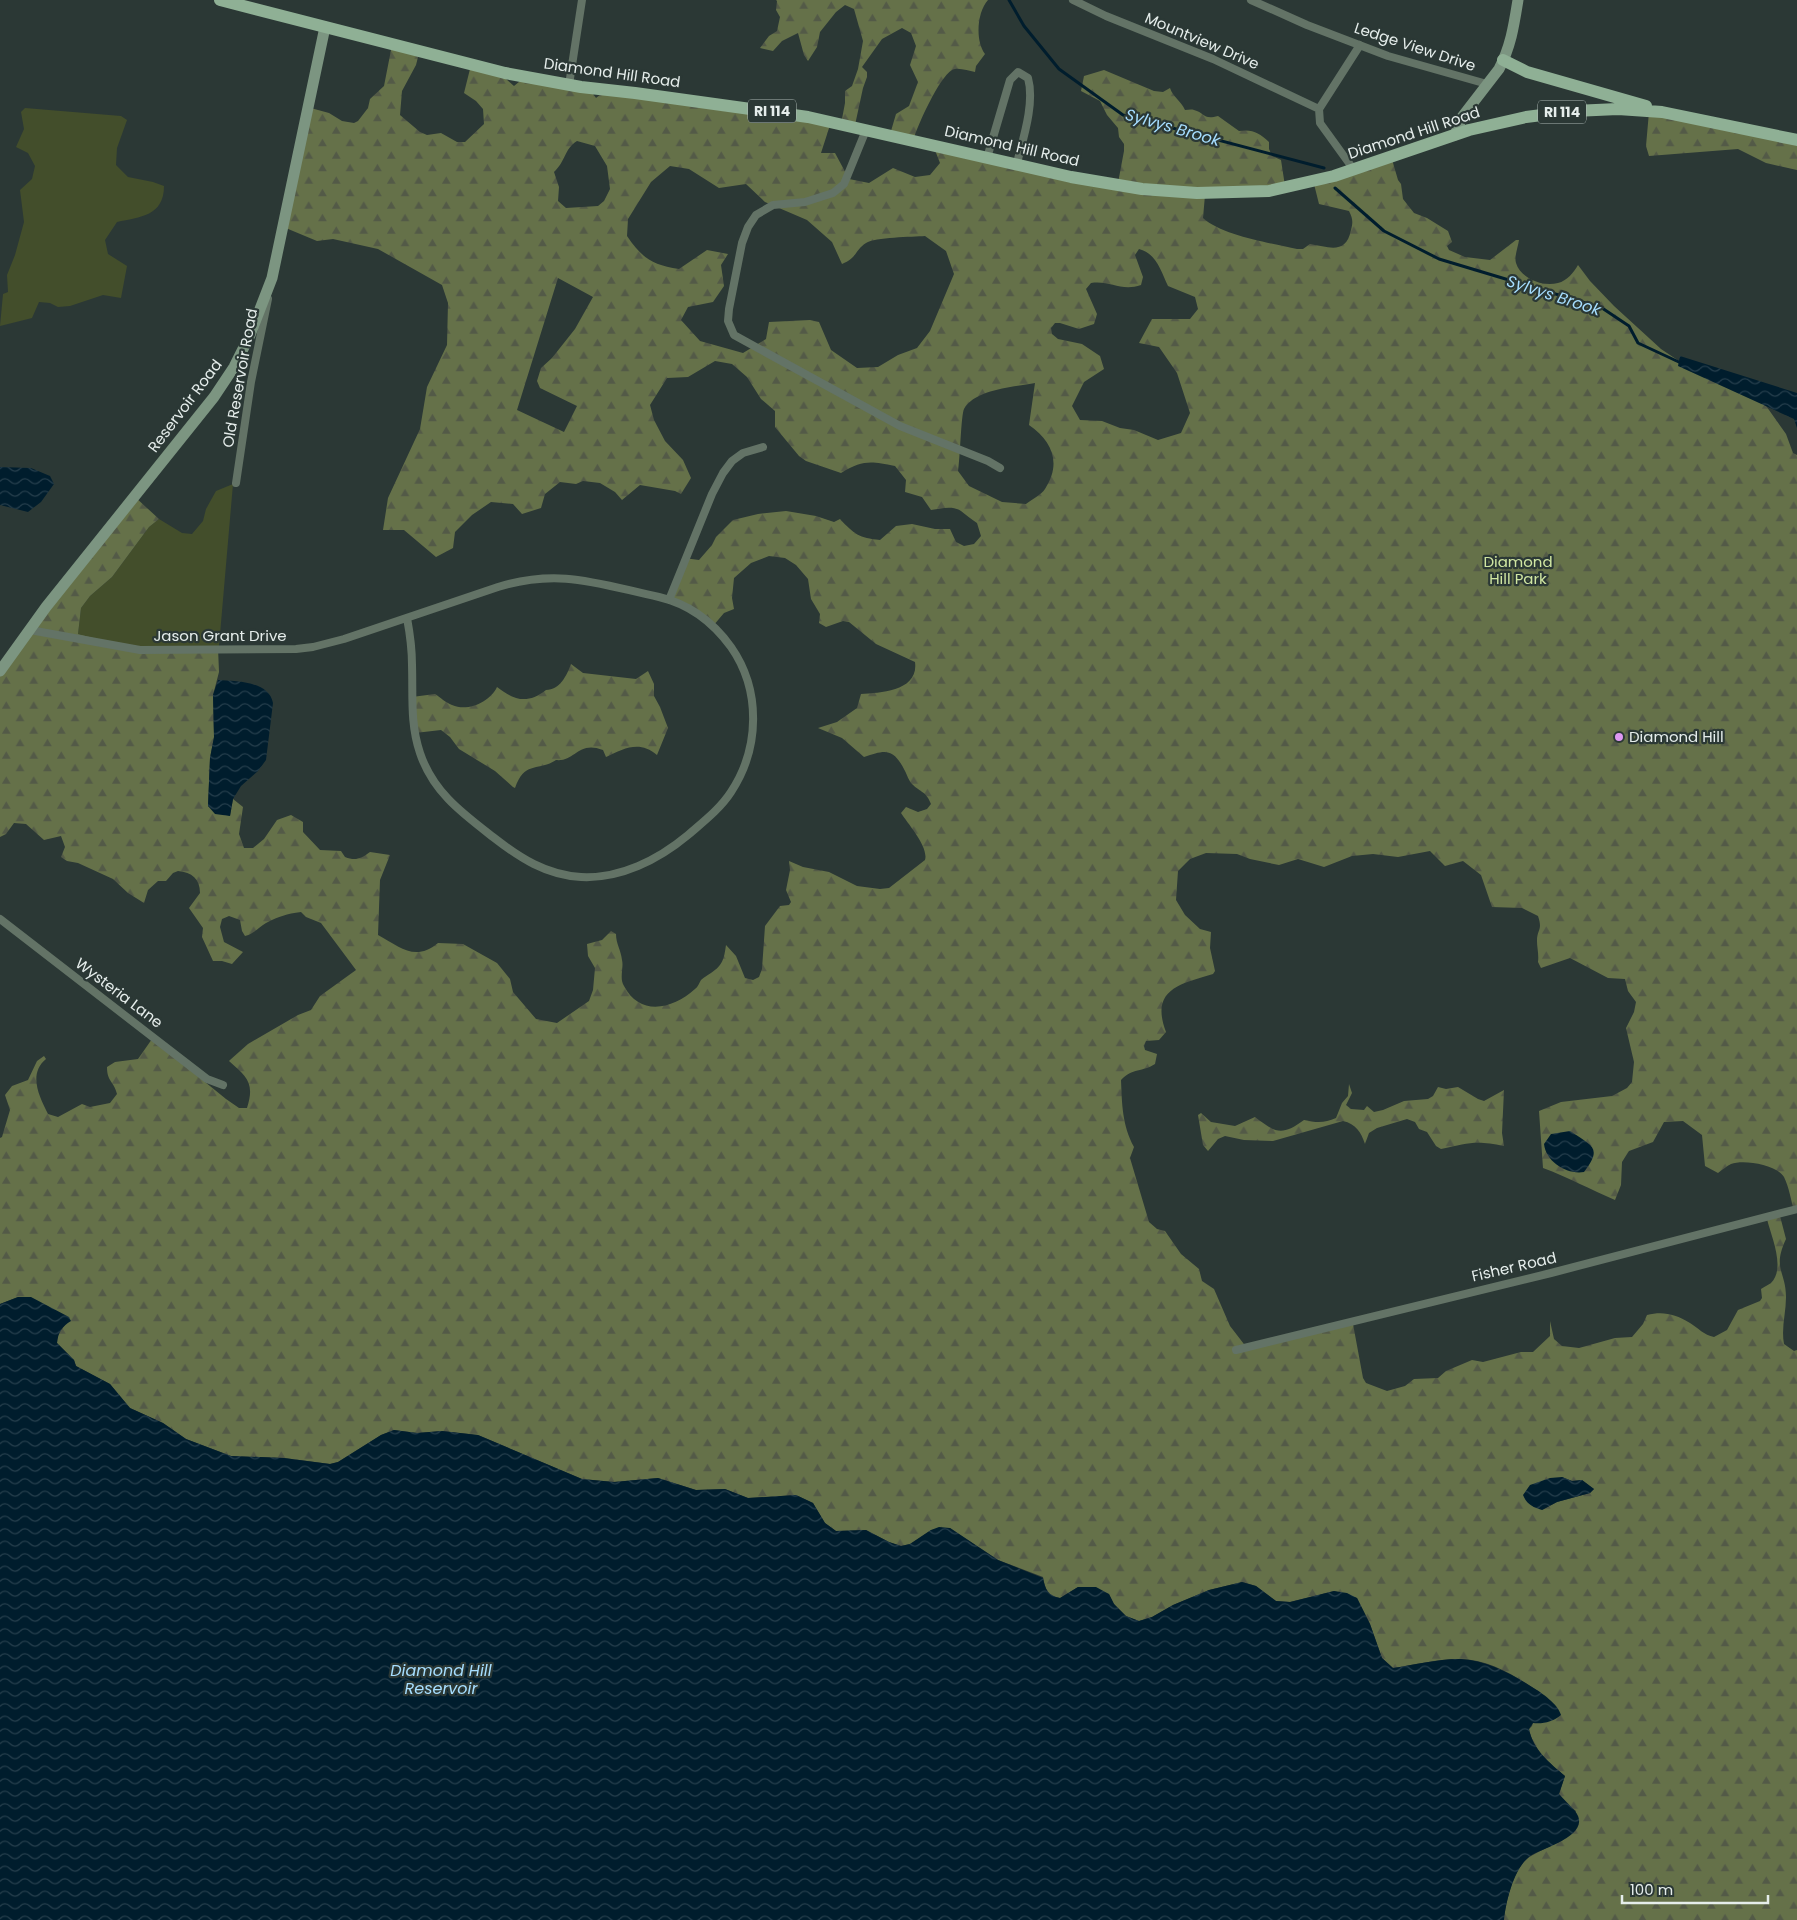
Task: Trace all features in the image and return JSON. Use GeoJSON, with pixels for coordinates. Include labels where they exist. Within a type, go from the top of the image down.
{"type":"FeatureCollection","features":[{"type":"Feature","properties":{"kind":"main road","name":"Diamond Hill Road"},"geometry":{"type":"LineString","coordinates":[[220,0],[505,73],[569,85],[798,115],[987,158],[1017,163],[1071,177],[1160,190],[1197,193],[1269,191],[1354,170],[1455,135],[1526,117],[1574,111],[1618,109],[1662,112],[1797,140]]}},
{"type":"Feature","properties":{"kind":"main road"},"geometry":{"type":"LineString","coordinates":[[1503,60],[1527,72],[1629,100],[1662,112]]}},
{"type":"Feature","properties":{"kind":"street"},"geometry":{"type":"LineString","coordinates":[[569,85],[582,0]]}},
{"type":"Feature","properties":{"kind":"street","name":"Mountview Drive"},"geometry":{"type":"LineString","coordinates":[[1073,0],[1106,16],[1213,59],[1319,108]]}},
{"type":"Feature","properties":{"kind":"street","name":"Ledge View Drive"},"geometry":{"type":"LineString","coordinates":[[1251,0],[1360,46],[1417,66],[1487,84]]}},
{"type":"Feature","properties":{"kind":"street"},"geometry":{"type":"LineString","coordinates":[[1455,135],[1462,117],[1487,84],[1509,48],[1518,0]]}},
{"type":"Feature","properties":{"kind":"street","name":"Reservoir Road"},"geometry":{"type":"LineString","coordinates":[[0,671],[30,630],[214,398],[234,367],[250,335],[272,278],[325,27]]}},
{"type":"Feature","properties":{"kind":"street"},"geometry":{"type":"LineString","coordinates":[[1354,170],[1320,123],[1319,108],[1360,46]]}},
{"type":"Feature","properties":{"kind":"street"},"geometry":{"type":"LineString","coordinates":[[987,158],[1010,80],[1018,72],[1028,78],[1031,88],[1026,124],[1017,163]]}},
{"type":"Feature","properties":{"kind":"street"},"geometry":{"type":"LineString","coordinates":[[866,130],[844,184],[834,193],[805,202],[773,205],[756,215],[748,227],[742,243],[728,321],[734,335],[900,426],[988,461],[1000,468]]}},
{"type":"Feature","properties":{"kind":"street","name":"Old Reservoir Road"},"geometry":{"type":"LineString","coordinates":[[236,483],[251,382],[272,278]]}},
{"type":"Feature","properties":{"kind":"street"},"geometry":{"type":"LineString","coordinates":[[670,600],[712,494],[723,473],[732,461],[742,453],[763,447]]}},
{"type":"Feature","properties":{"kind":"street","name":"Jason Grant Drive"},"geometry":{"type":"LineString","coordinates":[[30,630],[140,650],[280,650],[328,644],[498,587],[521,581],[542,578],[570,578],[670,600],[691,610],[713,626],[736,654],[744,671],[752,697],[754,725],[747,761],[735,786],[719,808],[678,843],[650,860],[618,873],[600,876],[564,875],[531,864],[515,854],[453,805],[437,787],[420,752],[414,727],[412,652],[407,618]]}},
{"type":"Feature","properties":{"kind":"street","name":"Wysteria Lane"},"geometry":{"type":"LineString","coordinates":[[0,919],[207,1079],[223,1085]]}},
{"type":"Feature","properties":{"kind":"street","name":"Fisher Road"},"geometry":{"type":"LineString","coordinates":[[1236,1350],[1560,1271],[1797,1209]]}},
{"type":"Feature","properties":{"kind":"green space"},"geometry":{"type":"Polygon","coordinates":[[[776,0],[988,0],[981,12],[979,27],[980,42],[985,54],[976,66],[975,72],[955,69],[944,79],[919,124],[913,141],[891,131],[896,114],[909,106],[918,82],[910,65],[916,46],[911,33],[902,28],[882,39],[862,67],[867,72],[867,77],[855,125],[842,119],[845,91],[852,86],[858,69],[863,41],[854,9],[845,5],[836,12],[820,32],[817,47],[808,61],[804,55],[798,33],[782,41],[773,51],[760,48],[769,36],[777,31],[780,17],[776,10],[776,0]]]}},
{"type":"Feature","properties":{"kind":"green space","name":"Diamond Hill Park"},"geometry":{"type":"Polygon","coordinates":[[[392,45],[419,53],[416,65],[402,91],[400,115],[420,132],[427,135],[441,133],[457,142],[465,142],[484,124],[483,109],[476,101],[464,93],[471,65],[497,71],[514,86],[525,77],[589,88],[596,98],[606,90],[831,122],[821,153],[835,153],[849,179],[869,183],[893,168],[915,177],[930,175],[940,163],[933,145],[1118,183],[1124,144],[1119,137],[1118,128],[1107,115],[1100,101],[1081,91],[1084,76],[1104,70],[1154,91],[1163,92],[1170,88],[1185,110],[1198,111],[1204,116],[1209,117],[1218,116],[1239,131],[1256,132],[1269,142],[1272,156],[1281,160],[1285,186],[1205,195],[1203,218],[1222,230],[1297,249],[1303,249],[1310,244],[1336,248],[1341,246],[1349,238],[1351,230],[1352,220],[1349,211],[1319,204],[1313,180],[1391,156],[1401,184],[1403,199],[1414,213],[1427,218],[1448,231],[1452,242],[1447,246],[1449,250],[1465,257],[1490,260],[1516,240],[1519,240],[1515,258],[1519,269],[1533,280],[1546,284],[1558,283],[1564,280],[1578,265],[1590,281],[1614,306],[1661,349],[1682,363],[1764,403],[1786,434],[1793,453],[1797,455],[1797,1210],[1794,1211],[1784,1177],[1775,1169],[1760,1164],[1744,1162],[1729,1165],[1718,1173],[1705,1166],[1702,1135],[1683,1121],[1664,1122],[1653,1142],[1629,1151],[1622,1162],[1621,1185],[1615,1200],[1543,1168],[1539,1111],[1561,1102],[1612,1096],[1627,1088],[1632,1082],[1634,1062],[1626,1028],[1634,1012],[1636,1002],[1628,991],[1625,979],[1608,978],[1570,958],[1541,968],[1538,962],[1537,937],[1540,925],[1538,916],[1522,908],[1492,907],[1481,875],[1463,861],[1445,866],[1430,851],[1398,857],[1373,854],[1352,856],[1324,867],[1298,859],[1279,865],[1250,859],[1237,854],[1206,853],[1190,859],[1178,871],[1176,900],[1185,915],[1200,929],[1211,932],[1210,948],[1215,971],[1213,974],[1189,981],[1171,991],[1165,998],[1162,1007],[1162,1018],[1166,1032],[1159,1040],[1146,1041],[1144,1046],[1145,1050],[1157,1054],[1155,1064],[1133,1072],[1121,1080],[1125,1122],[1134,1147],[1130,1158],[1149,1222],[1157,1229],[1165,1231],[1181,1254],[1199,1269],[1202,1281],[1214,1289],[1230,1326],[1247,1348],[1353,1324],[1363,1378],[1366,1383],[1387,1391],[1405,1386],[1414,1379],[1438,1378],[1446,1371],[1472,1360],[1483,1362],[1521,1352],[1533,1352],[1550,1336],[1550,1321],[1554,1339],[1562,1346],[1579,1348],[1615,1338],[1632,1337],[1643,1324],[1647,1315],[1658,1313],[1679,1317],[1714,1337],[1727,1330],[1738,1310],[1760,1301],[1762,1298],[1761,1289],[1771,1283],[1775,1277],[1777,1269],[1776,1252],[1767,1219],[1780,1216],[1786,1239],[1780,1257],[1786,1297],[1783,1338],[1784,1344],[1794,1351],[1797,1350],[1797,1920],[1504,1920],[1509,1894],[1520,1868],[1531,1856],[1563,1840],[1576,1811],[1559,1794],[1565,1776],[1543,1755],[1531,1736],[1529,1729],[1532,1726],[1541,1693],[1503,1670],[1482,1662],[1459,1659],[1442,1660],[1393,1668],[1382,1658],[1370,1624],[1357,1598],[1334,1591],[1290,1602],[1276,1601],[1256,1586],[1242,1582],[1209,1590],[1173,1605],[1152,1617],[1139,1621],[1126,1616],[1114,1604],[1109,1594],[1078,1587],[1060,1598],[1053,1596],[1046,1588],[1043,1577],[998,1560],[950,1528],[931,1530],[910,1544],[901,1546],[866,1530],[836,1531],[825,1523],[813,1503],[796,1495],[748,1498],[725,1489],[696,1490],[658,1478],[614,1482],[582,1479],[478,1435],[442,1431],[417,1433],[394,1430],[381,1435],[338,1462],[330,1464],[284,1458],[231,1456],[186,1439],[163,1423],[130,1408],[110,1384],[76,1366],[74,1360],[57,1343],[58,1334],[65,1325],[18,1297],[0,1304],[0,1138],[2,1137],[10,1110],[5,1095],[12,1086],[28,1080],[37,1061],[44,1056],[46,1059],[37,1071],[36,1078],[41,1100],[48,1114],[58,1117],[82,1104],[90,1107],[110,1103],[117,1094],[109,1079],[107,1067],[115,1062],[138,1059],[152,1039],[226,1099],[239,1108],[247,1108],[250,1086],[245,1076],[229,1061],[248,1044],[298,1015],[311,1010],[320,996],[356,970],[321,923],[306,917],[301,912],[275,919],[245,936],[240,920],[229,916],[222,919],[220,927],[224,942],[243,952],[232,964],[213,961],[202,937],[203,928],[189,908],[200,893],[197,880],[191,875],[178,871],[173,873],[166,881],[158,881],[148,890],[144,903],[128,893],[113,879],[61,857],[65,847],[61,836],[44,840],[26,824],[14,823],[6,834],[0,837],[0,673],[135,497],[159,519],[149,527],[112,577],[90,596],[81,608],[78,634],[140,650],[218,648],[219,672],[213,695],[214,737],[210,758],[208,806],[230,816],[233,799],[243,807],[239,834],[244,848],[253,848],[264,839],[277,820],[291,815],[303,822],[303,832],[320,850],[341,851],[345,857],[352,859],[361,858],[370,852],[390,855],[380,880],[378,935],[401,948],[415,952],[430,949],[438,943],[463,944],[497,963],[510,979],[513,992],[536,1019],[557,1023],[589,1001],[593,990],[595,968],[588,956],[587,944],[602,940],[611,931],[616,934],[622,963],[623,983],[631,996],[648,1006],[667,1005],[686,996],[696,988],[702,979],[718,967],[724,958],[726,945],[736,956],[745,978],[753,980],[759,977],[762,969],[765,926],[780,906],[789,905],[791,902],[786,890],[790,870],[789,861],[803,867],[829,872],[857,886],[880,889],[889,888],[925,860],[921,842],[901,813],[906,807],[918,812],[927,809],[931,804],[925,794],[911,783],[901,763],[888,752],[864,757],[842,738],[818,728],[837,722],[857,708],[861,694],[888,691],[905,685],[915,672],[915,662],[876,644],[849,622],[843,621],[826,627],[819,623],[820,614],[811,599],[808,579],[796,565],[785,558],[769,556],[751,563],[734,578],[732,598],[734,609],[724,613],[713,626],[669,598],[684,558],[699,560],[712,545],[716,537],[733,520],[758,514],[786,511],[816,516],[834,522],[840,519],[857,534],[880,540],[896,526],[912,524],[935,529],[950,529],[956,542],[964,546],[974,544],[981,536],[977,523],[954,508],[931,510],[922,497],[905,492],[906,480],[895,466],[867,463],[855,466],[841,473],[806,461],[799,456],[775,427],[775,411],[761,399],[747,377],[732,364],[715,361],[688,377],[667,378],[650,405],[654,420],[665,441],[683,460],[691,478],[681,494],[675,491],[640,485],[622,500],[615,492],[600,483],[583,481],[576,484],[560,482],[545,494],[541,508],[522,514],[513,504],[491,502],[472,515],[455,532],[453,548],[436,557],[404,530],[383,530],[388,498],[420,429],[427,387],[447,345],[448,303],[442,285],[378,249],[333,239],[317,241],[281,226],[307,107],[329,113],[342,121],[354,123],[358,121],[368,108],[370,99],[384,86],[392,45]],[[577,141],[554,172],[559,187],[558,201],[566,208],[598,206],[604,201],[610,189],[607,166],[595,146],[577,141]],[[670,166],[651,182],[628,219],[627,236],[643,255],[655,263],[679,269],[707,250],[728,254],[721,265],[724,286],[713,302],[688,307],[681,320],[700,341],[743,353],[766,339],[769,322],[810,320],[819,322],[831,350],[857,368],[878,367],[898,355],[917,348],[930,331],[954,274],[946,251],[925,236],[885,238],[871,241],[862,246],[851,259],[842,264],[832,242],[807,220],[765,202],[746,184],[719,188],[689,169],[670,166]],[[1139,249],[1135,255],[1143,277],[1141,285],[1134,287],[1091,283],[1086,289],[1097,314],[1094,324],[1079,329],[1055,323],[1051,328],[1052,334],[1058,339],[1082,344],[1100,356],[1104,369],[1084,382],[1072,406],[1080,420],[1102,421],[1120,428],[1134,430],[1158,440],[1181,433],[1190,413],[1177,373],[1159,347],[1139,343],[1152,319],[1190,319],[1198,309],[1195,297],[1168,286],[1154,259],[1150,254],[1139,249]],[[558,278],[517,410],[564,432],[577,406],[540,388],[537,381],[541,368],[552,358],[575,329],[593,297],[558,278]],[[1035,383],[996,390],[977,397],[969,402],[964,409],[958,471],[969,486],[1002,502],[1026,504],[1045,489],[1053,470],[1052,453],[1049,445],[1029,425],[1035,383]],[[1562,1477],[1542,1510],[1557,1502],[1590,1493],[1594,1489],[1582,1480],[1572,1481],[1562,1477]]]}},
{"type":"Feature","properties":{"kind":"green space"},"geometry":{"type":"Polygon","coordinates":[[[25,108],[121,116],[127,120],[117,148],[116,165],[128,177],[164,186],[163,196],[160,204],[149,213],[117,222],[105,240],[108,254],[127,266],[121,298],[103,295],[70,306],[58,307],[50,303],[39,302],[32,318],[0,326],[3,294],[8,292],[7,275],[15,255],[24,222],[20,190],[32,179],[35,166],[28,153],[16,147],[24,129],[21,112],[25,108]]]}},
{"type":"Feature","properties":{"kind":"green space"},"geometry":{"type":"Polygon","coordinates":[[[1649,112],[1797,141],[1797,170],[1766,163],[1738,149],[1649,156],[1646,146],[1649,112]]]}},
{"type":"Feature","properties":{"kind":"green space"},"geometry":{"type":"Polygon","coordinates":[[[233,484],[219,646],[140,650],[78,634],[81,608],[90,596],[112,577],[149,527],[159,519],[182,533],[192,534],[203,521],[206,509],[216,491],[233,484]]]}},
{"type":"Feature","properties":{"kind":"green space"},"geometry":{"type":"Polygon","coordinates":[[[571,664],[583,673],[636,679],[648,671],[654,684],[654,696],[668,728],[657,755],[651,750],[638,747],[626,748],[606,757],[603,750],[595,748],[582,749],[568,758],[556,760],[528,770],[519,779],[515,788],[495,771],[459,749],[450,737],[441,730],[415,733],[412,697],[435,694],[450,704],[465,707],[484,701],[497,687],[516,698],[527,699],[559,685],[571,664]]]}},
{"type":"Feature","properties":{"kind":"green space"},"geometry":{"type":"Polygon","coordinates":[[[1349,1084],[1352,1093],[1346,1105],[1351,1109],[1364,1110],[1367,1106],[1374,1112],[1404,1101],[1428,1099],[1433,1096],[1438,1087],[1446,1089],[1458,1087],[1484,1101],[1504,1090],[1502,1133],[1504,1146],[1472,1143],[1441,1149],[1436,1146],[1427,1132],[1419,1129],[1415,1122],[1407,1119],[1377,1128],[1369,1133],[1365,1144],[1357,1129],[1343,1121],[1273,1141],[1244,1140],[1225,1136],[1218,1139],[1208,1151],[1203,1145],[1198,1115],[1201,1113],[1211,1122],[1235,1126],[1255,1117],[1273,1129],[1284,1130],[1304,1120],[1321,1122],[1336,1118],[1342,1103],[1348,1096],[1349,1084]]]}},
{"type":"Feature","properties":{"kind":"water"},"geometry":{"type":"Polygon","coordinates":[[[1680,356],[1797,393],[1797,428],[1794,419],[1678,366],[1680,356]]]}},
{"type":"Feature","properties":{"kind":"water"},"geometry":{"type":"Polygon","coordinates":[[[0,467],[31,468],[50,476],[54,484],[41,502],[28,512],[0,505],[0,467]]]}},
{"type":"Feature","properties":{"kind":"water"},"geometry":{"type":"Polygon","coordinates":[[[218,680],[259,686],[270,696],[273,703],[266,760],[258,771],[241,786],[233,799],[230,816],[215,814],[208,806],[210,758],[214,737],[213,695],[218,680]]]}},
{"type":"Feature","properties":{"kind":"water"},"geometry":{"type":"Polygon","coordinates":[[[1570,1131],[1589,1144],[1594,1152],[1590,1164],[1584,1172],[1571,1171],[1558,1166],[1553,1162],[1546,1150],[1544,1144],[1551,1134],[1570,1131]]]}},
{"type":"Feature","properties":{"kind":"water","name":"Diamond Hill Reservoir"},"geometry":{"type":"Polygon","coordinates":[[[18,1297],[31,1297],[69,1317],[71,1321],[61,1330],[57,1343],[74,1360],[76,1366],[110,1384],[130,1408],[163,1423],[186,1439],[231,1456],[284,1458],[330,1464],[338,1462],[381,1435],[394,1430],[417,1433],[442,1431],[478,1435],[582,1479],[614,1482],[658,1478],[696,1490],[725,1489],[748,1498],[796,1495],[813,1503],[825,1523],[836,1531],[866,1530],[901,1546],[910,1544],[939,1527],[950,1528],[998,1560],[1043,1578],[1046,1589],[1053,1596],[1060,1598],[1078,1587],[1096,1587],[1109,1594],[1114,1604],[1126,1616],[1139,1621],[1152,1617],[1173,1605],[1209,1590],[1242,1582],[1256,1586],[1276,1601],[1290,1602],[1334,1591],[1347,1593],[1357,1598],[1370,1624],[1382,1658],[1393,1668],[1454,1659],[1471,1660],[1498,1668],[1540,1692],[1553,1703],[1561,1715],[1548,1722],[1533,1723],[1529,1729],[1538,1750],[1565,1776],[1559,1794],[1575,1811],[1579,1819],[1578,1827],[1564,1840],[1530,1856],[1524,1861],[1512,1885],[1504,1920],[0,1920],[0,1304],[18,1297]]]}},
{"type":"Feature","properties":{"kind":"water"},"geometry":{"type":"Polygon","coordinates":[[[1562,1477],[1572,1481],[1582,1480],[1594,1489],[1590,1493],[1557,1502],[1542,1510],[1526,1501],[1523,1495],[1530,1485],[1550,1478],[1562,1477]]]}},
{"type":"Feature","properties":{"kind":"waterway","name":"Sylvys Brook"},"geometry":{"type":"LineString","coordinates":[[1009,0],[1024,26],[1059,69],[1123,115],[1324,168]]}},
{"type":"Feature","properties":{"kind":"waterway","name":"Sylvys Brook"},"geometry":{"type":"LineString","coordinates":[[1335,188],[1384,231],[1439,259],[1602,308],[1629,326],[1638,343],[1681,363]]}},
{"type":"Feature","properties":{"kind":"place","name":"Diamond Hill"},"geometry":{"type":"Point","coordinates":[1619,737]}}]}
